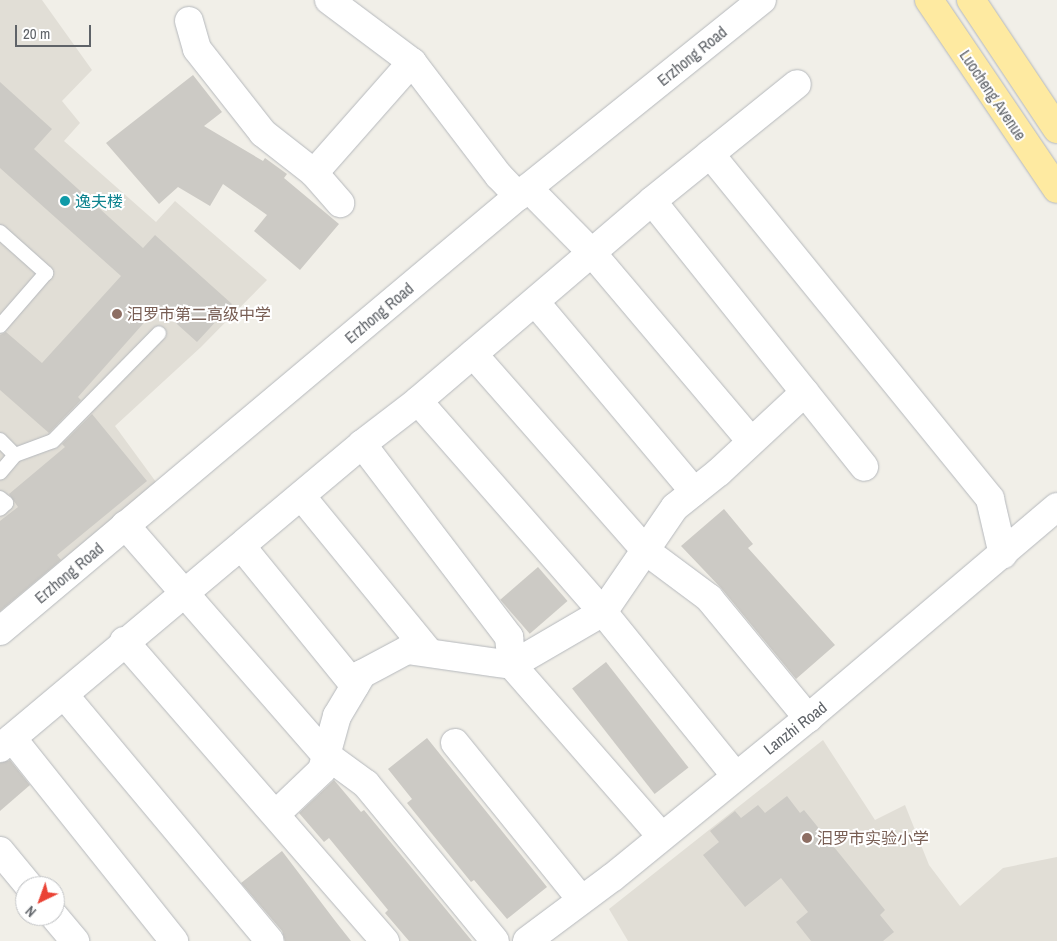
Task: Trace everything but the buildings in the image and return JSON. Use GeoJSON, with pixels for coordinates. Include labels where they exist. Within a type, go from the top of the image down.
{"type":"FeatureCollection","features":[{"type":"Feature","properties":{"kind":"highway","name":"Luocheng Avenue"},"geometry":{"type":"LineString","coordinates":[[929,0],[1057,189]]}},
{"type":"Feature","properties":{"kind":"highway","name":"Luocheng Avenue"},"geometry":{"type":"LineString","coordinates":[[971,0],[1057,130]]}},
{"type":"Feature","properties":{"kind":"street"},"geometry":{"type":"LineString","coordinates":[[329,0],[412,62],[499,176],[523,192],[592,253],[750,440]]}},
{"type":"Feature","properties":{"kind":"street","name":"Erzhong Road"},"geometry":{"type":"LineString","coordinates":[[0,631],[523,192],[762,0]]}},
{"type":"Feature","properties":{"kind":"street"},"geometry":{"type":"LineString","coordinates":[[189,21],[197,49],[263,133],[314,173],[340,203]]}},
{"type":"Feature","properties":{"kind":"street"},"geometry":{"type":"LineString","coordinates":[[314,173],[412,62]]}},
{"type":"Feature","properties":{"kind":"street"},"geometry":{"type":"LineString","coordinates":[[174,941],[6,743],[65,696],[124,642],[185,595],[302,497],[362,444],[418,401],[536,303],[652,201],[797,84]]}},
{"type":"Feature","properties":{"kind":"street"},"geometry":{"type":"LineString","coordinates":[[710,154],[990,499],[1003,555]]}},
{"type":"Feature","properties":{"kind":"street"},"geometry":{"type":"LineString","coordinates":[[652,201],[864,467]]}},
{"type":"Feature","properties":{"kind":"street"},"geometry":{"type":"LineString","coordinates":[[536,303],[694,491]]}},
{"type":"Feature","properties":{"kind":"street"},"geometry":{"type":"LineString","coordinates":[[473,354],[646,551],[708,598],[808,718]]}},
{"type":"Feature","properties":{"kind":"street"},"geometry":{"type":"LineString","coordinates":[[276,814],[322,770],[337,716],[362,674],[406,650],[512,665],[603,612],[675,507],[719,472],[750,440],[805,392]]}},
{"type":"Feature","properties":{"kind":"street"},"geometry":{"type":"LineString","coordinates":[[418,401],[603,612],[735,775]]}},
{"type":"Feature","properties":{"kind":"street"},"geometry":{"type":"LineString","coordinates":[[362,444],[509,637],[512,665],[661,836]]}},
{"type":"Feature","properties":{"kind":"street"},"geometry":{"type":"LineString","coordinates":[[302,497],[429,652]]}},
{"type":"Feature","properties":{"kind":"street","name":"Lanzhi Road"},"geometry":{"type":"LineString","coordinates":[[527,941],[808,718],[1003,555],[1057,507]]}},
{"type":"Feature","properties":{"kind":"street"},"geometry":{"type":"LineString","coordinates":[[125,525],[325,754],[366,784],[495,941]]}},
{"type":"Feature","properties":{"kind":"street"},"geometry":{"type":"LineString","coordinates":[[242,547],[355,686]]}},
{"type":"Feature","properties":{"kind":"street"},"geometry":{"type":"LineString","coordinates":[[124,642],[385,941]]}},
{"type":"Feature","properties":{"kind":"street"},"geometry":{"type":"LineString","coordinates":[[65,696],[270,941]]}},
{"type":"Feature","properties":{"kind":"street"},"geometry":{"type":"LineString","coordinates":[[455,743],[581,899]]}},
{"type":"Feature","properties":{"kind":"street"},"geometry":{"type":"LineString","coordinates":[[0,851],[21,876]]}},
{"type":"Feature","properties":{"kind":"street"},"geometry":{"type":"LineString","coordinates":[[62,926],[75,941]]}},
{"type":"Feature","properties":{"kind":"lane"},"geometry":{"type":"LineString","coordinates":[[0,232],[46,273],[0,326]]}},
{"type":"Feature","properties":{"kind":"lane"},"geometry":{"type":"LineString","coordinates":[[0,473],[15,455],[52,441],[159,333]]}},
{"type":"Feature","properties":{"kind":"lane"},"geometry":{"type":"LineString","coordinates":[[0,440],[15,455]]}},
{"type":"Feature","properties":{"kind":"lane"},"geometry":{"type":"LineString","coordinates":[[0,498],[6,503],[0,509]]}},
{"type":"Feature","properties":{"kind":"shaded area","name":"汨罗市第二高级中学"},"geometry":{"type":"Polygon","coordinates":[[[0,0],[42,0],[92,70],[62,101],[80,123],[64,141],[156,222],[175,201],[267,280],[201,347],[115,426],[156,482],[0,612],[0,0]]]}},
{"type":"Feature","properties":{"kind":"shaded area","name":"汨罗市实验小学"},"geometry":{"type":"Polygon","coordinates":[[[823,740],[875,820],[905,805],[929,865],[960,906],[1003,868],[1057,857],[1057,941],[628,941],[609,909],[823,740]]]}},
{"type":"Feature","properties":{"kind":"place","name":"逸夫楼"},"geometry":{"type":"Point","coordinates":[65,201]}},
{"type":"Feature","properties":{"kind":"place","name":"汨罗市第二高级中学"},"geometry":{"type":"Point","coordinates":[117,314]}},
{"type":"Feature","properties":{"kind":"place","name":"汨罗市实验小学"},"geometry":{"type":"Point","coordinates":[807,838]}}]}
